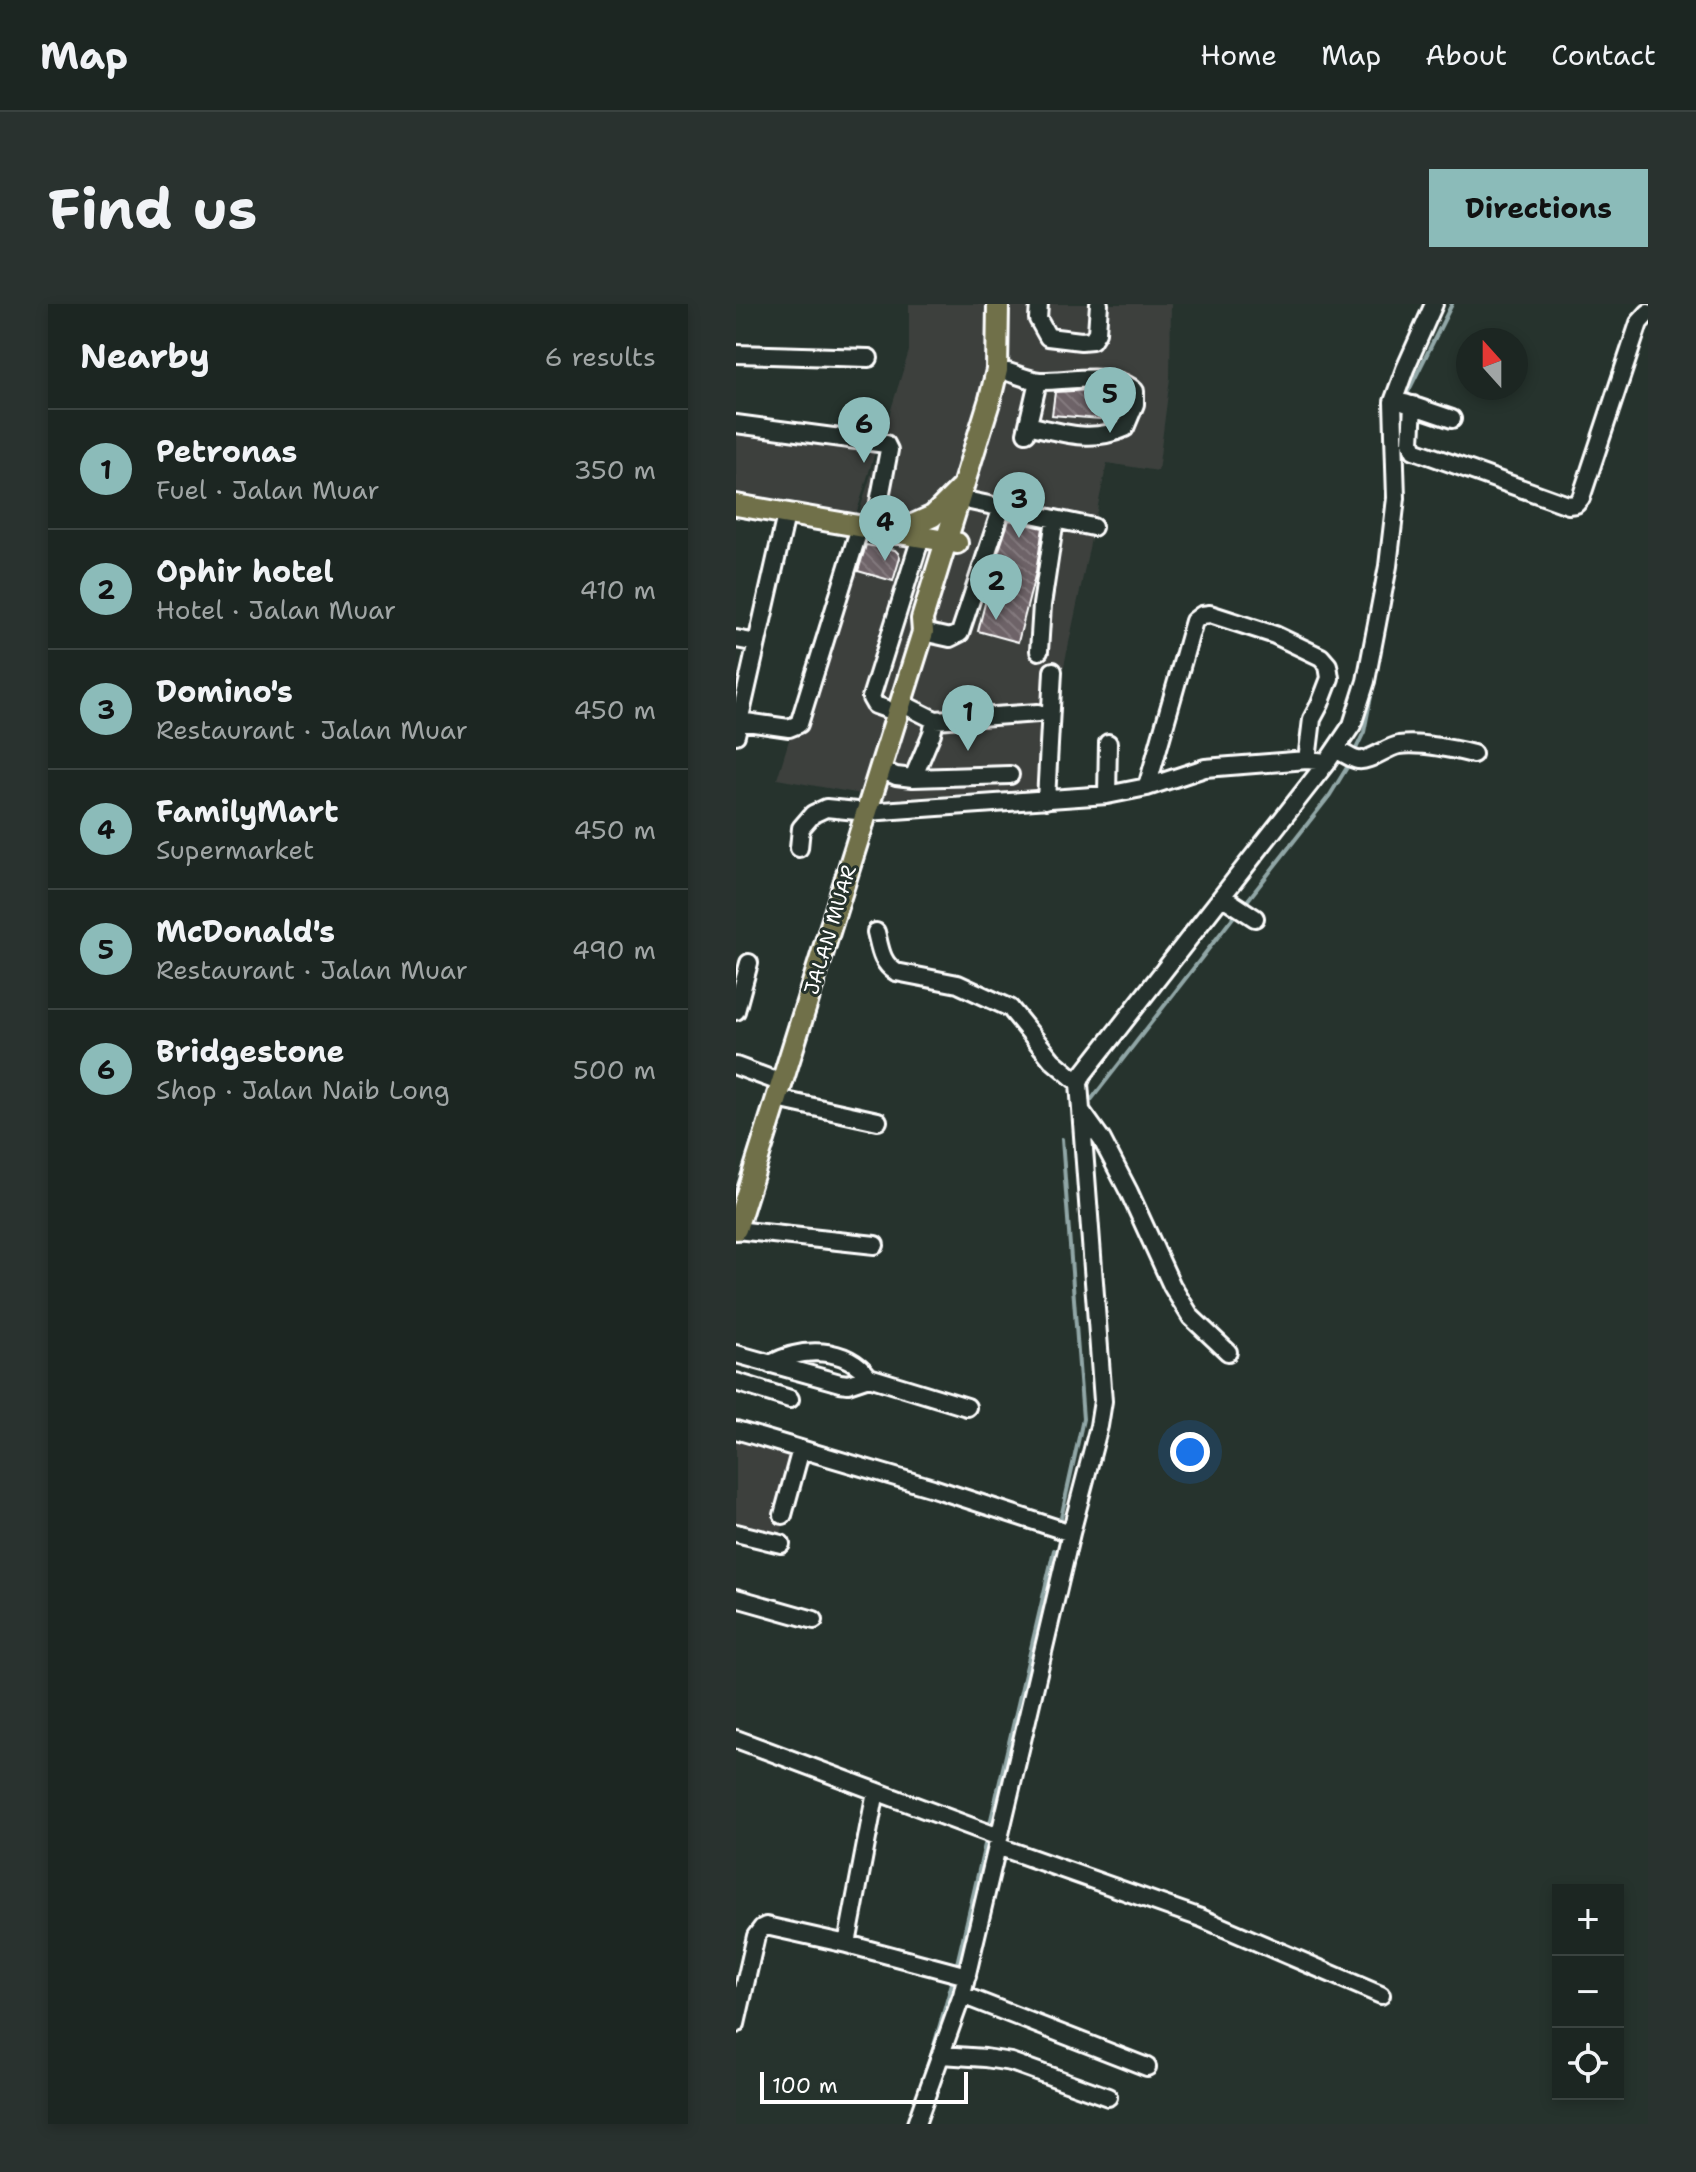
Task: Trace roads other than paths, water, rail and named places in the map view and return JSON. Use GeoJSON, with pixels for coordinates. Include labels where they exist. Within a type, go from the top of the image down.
{"type":"FeatureCollection","features":[{"type":"Feature","properties":{"kind":"main road","name":"JALAN MUAR"},"geometry":{"type":"LineString","coordinates":[[966,494],[997,370],[998,304]]}},
{"type":"Feature","properties":{"kind":"main road","name":"JALAN MUAR"},"geometry":{"type":"LineString","coordinates":[[736,1230],[740,1204],[779,1091],[923,632],[934,620],[951,542],[1008,372],[1009,304]]}},
{"type":"Feature","properties":{"kind":"main road"},"geometry":{"type":"LineString","coordinates":[[876,530],[933,516],[966,494]]}},
{"type":"Feature","properties":{"kind":"main road"},"geometry":{"type":"LineString","coordinates":[[736,505],[951,542]]}},
{"type":"Feature","properties":{"kind":"street"},"geometry":{"type":"LineString","coordinates":[[1039,304],[1038,319],[1048,337],[1081,341],[1092,340],[1097,332],[1099,304]]}},
{"type":"Feature","properties":{"kind":"street"},"geometry":{"type":"LineString","coordinates":[[916,2124],[962,1995],[957,1973],[1103,1401],[1079,1083],[1334,754],[1352,725],[1360,706],[1388,566],[1403,403],[1434,304]]}},
{"type":"Feature","properties":{"kind":"street"},"geometry":{"type":"LineString","coordinates":[[1403,403],[1414,450],[1568,505],[1576,504],[1581,498],[1639,323],[1648,311],[1638,304]]}},
{"type":"Feature","properties":{"kind":"street"},"geometry":{"type":"LineString","coordinates":[[736,354],[869,358]]}},
{"type":"Feature","properties":{"kind":"street"},"geometry":{"type":"LineString","coordinates":[[1008,372],[1038,381],[1113,380],[1130,385],[1135,391],[1135,404],[1125,428],[1097,437],[1027,429],[1038,381]]}},
{"type":"Feature","properties":{"kind":"street"},"geometry":{"type":"LineString","coordinates":[[1403,403],[1452,419]]}},
{"type":"Feature","properties":{"kind":"street"},"geometry":{"type":"LineString","coordinates":[[736,424],[886,444],[889,450],[876,530],[799,724],[789,728],[738,728],[786,515]]}},
{"type":"Feature","properties":{"kind":"street"},"geometry":{"type":"LineString","coordinates":[[966,494],[1002,507],[1093,527]]}},
{"type":"Feature","properties":{"kind":"street"},"geometry":{"type":"LineString","coordinates":[[923,632],[950,638],[960,633],[1002,507]]}},
{"type":"Feature","properties":{"kind":"street"},"geometry":{"type":"LineString","coordinates":[[1039,651],[1042,605],[1055,519]]}},
{"type":"Feature","properties":{"kind":"street"},"geometry":{"type":"LineString","coordinates":[[921,537],[872,694],[875,705],[899,708],[935,720],[1038,713]]}},
{"type":"Feature","properties":{"kind":"street"},"geometry":{"type":"LineString","coordinates":[[1147,787],[1194,621],[1202,615],[1210,614],[1275,635],[1321,657],[1328,665],[1330,678],[1312,719],[1307,760]]}},
{"type":"Feature","properties":{"kind":"street"},"geometry":{"type":"LineString","coordinates":[[736,639],[757,643]]}},
{"type":"Feature","properties":{"kind":"street"},"geometry":{"type":"LineString","coordinates":[[1046,800],[1053,671]]}},
{"type":"Feature","properties":{"kind":"street"},"geometry":{"type":"LineString","coordinates":[[913,778],[935,720]]}},
{"type":"Feature","properties":{"kind":"street"},"geometry":{"type":"LineString","coordinates":[[1107,795],[1108,743]]}},
{"type":"Feature","properties":{"kind":"street"},"geometry":{"type":"LineString","coordinates":[[799,848],[801,828],[813,814],[826,808],[867,812],[1107,795],[1147,787],[1205,768],[1307,760],[1334,754],[1365,760],[1399,745],[1445,747],[1473,754]]}},
{"type":"Feature","properties":{"kind":"street"},"geometry":{"type":"LineString","coordinates":[[880,769],[896,776],[913,778],[1010,775]]}},
{"type":"Feature","properties":{"kind":"street"},"geometry":{"type":"LineString","coordinates":[[1223,898],[1248,914]]}},
{"type":"Feature","properties":{"kind":"street"},"geometry":{"type":"LineString","coordinates":[[876,932],[883,959],[889,968],[958,984],[1010,1008],[1052,1060],[1079,1083]]}},
{"type":"Feature","properties":{"kind":"street"},"geometry":{"type":"LineString","coordinates":[[736,1011],[749,963]]}},
{"type":"Feature","properties":{"kind":"street"},"geometry":{"type":"LineString","coordinates":[[736,1066],[779,1091],[878,1121]]}},
{"type":"Feature","properties":{"kind":"street"},"geometry":{"type":"LineString","coordinates":[[1081,1111],[1102,1140],[1172,1286],[1191,1317],[1228,1352]]}},
{"type":"Feature","properties":{"kind":"street"},"geometry":{"type":"LineString","coordinates":[[736,1230],[875,1245]]}},
{"type":"Feature","properties":{"kind":"street"},"geometry":{"type":"LineString","coordinates":[[770,1364],[804,1352],[832,1353],[851,1361],[869,1377],[967,1407]]}},
{"type":"Feature","properties":{"kind":"street"},"geometry":{"type":"LineString","coordinates":[[736,1354],[840,1383],[848,1384],[869,1377]]}},
{"type":"Feature","properties":{"kind":"street"},"geometry":{"type":"LineString","coordinates":[[736,1382],[790,1399]]}},
{"type":"Feature","properties":{"kind":"street"},"geometry":{"type":"LineString","coordinates":[[736,1430],[920,1484],[1071,1533]]}},
{"type":"Feature","properties":{"kind":"street"},"geometry":{"type":"LineString","coordinates":[[783,1515],[801,1449]]}},
{"type":"Feature","properties":{"kind":"street"},"geometry":{"type":"LineString","coordinates":[[736,1533],[781,1544]]}},
{"type":"Feature","properties":{"kind":"street"},"geometry":{"type":"LineString","coordinates":[[736,1598],[814,1620]]}},
{"type":"Feature","properties":{"kind":"street"},"geometry":{"type":"LineString","coordinates":[[736,1739],[1201,1918],[1381,1995]]}},
{"type":"Feature","properties":{"kind":"street"},"geometry":{"type":"LineString","coordinates":[[847,1944],[876,1791]]}},
{"type":"Feature","properties":{"kind":"street"},"geometry":{"type":"LineString","coordinates":[[736,2024],[756,1936],[762,1928],[771,1927],[847,1944],[957,1973]]}},
{"type":"Feature","properties":{"kind":"street"},"geometry":{"type":"LineString","coordinates":[[962,1995],[1147,2067]]}},
{"type":"Feature","properties":{"kind":"street"},"geometry":{"type":"LineString","coordinates":[[942,2055],[1011,2062],[1108,2097]]}},
{"type":"Feature","properties":{"kind":"waterway"},"geometry":{"type":"LineString","coordinates":[[1405,398],[1452,304]]}},
{"type":"Feature","properties":{"kind":"waterway"},"geometry":{"type":"LineString","coordinates":[[1402,438],[1404,407]]}},
{"type":"Feature","properties":{"kind":"waterway"},"geometry":{"type":"LineString","coordinates":[[1382,641],[1394,571]]}},
{"type":"Feature","properties":{"kind":"waterway"},"geometry":{"type":"LineString","coordinates":[[1354,753],[1364,732],[1374,681]]}},
{"type":"Feature","properties":{"kind":"waterway"},"geometry":{"type":"LineString","coordinates":[[1244,905],[1330,795],[1351,761]]}},
{"type":"Feature","properties":{"kind":"waterway"},"geometry":{"type":"LineString","coordinates":[[1091,1100],[1238,911]]}},
{"type":"Feature","properties":{"kind":"waterway"},"geometry":{"type":"LineString","coordinates":[[1061,1518],[1083,1419],[1062,1139]]}},
{"type":"Feature","properties":{"kind":"waterway"},"geometry":{"type":"LineString","coordinates":[[989,1828],[1054,1550]]}},
{"type":"Feature","properties":{"kind":"waterway"},"geometry":{"type":"LineString","coordinates":[[956,1968],[987,1836]]}},
{"type":"Feature","properties":{"kind":"waterway"},"geometry":{"type":"LineString","coordinates":[[908,2124],[954,1976]]}},
{"type":"Feature","properties":{"kind":"place","name":"McDonald's"},"geometry":{"type":"Point","coordinates":[1110,433]}},
{"type":"Feature","properties":{"kind":"place","name":"Bridgestone"},"geometry":{"type":"Point","coordinates":[864,463]}},
{"type":"Feature","properties":{"kind":"place","name":"Domino's"},"geometry":{"type":"Point","coordinates":[1019,538]}},
{"type":"Feature","properties":{"kind":"place","name":"FamilyMart"},"geometry":{"type":"Point","coordinates":[885,561]}},
{"type":"Feature","properties":{"kind":"place","name":"Ophir hotel"},"geometry":{"type":"Point","coordinates":[996,620]}},
{"type":"Feature","properties":{"kind":"place","name":"Petronas"},"geometry":{"type":"Point","coordinates":[968,751]}}]}
